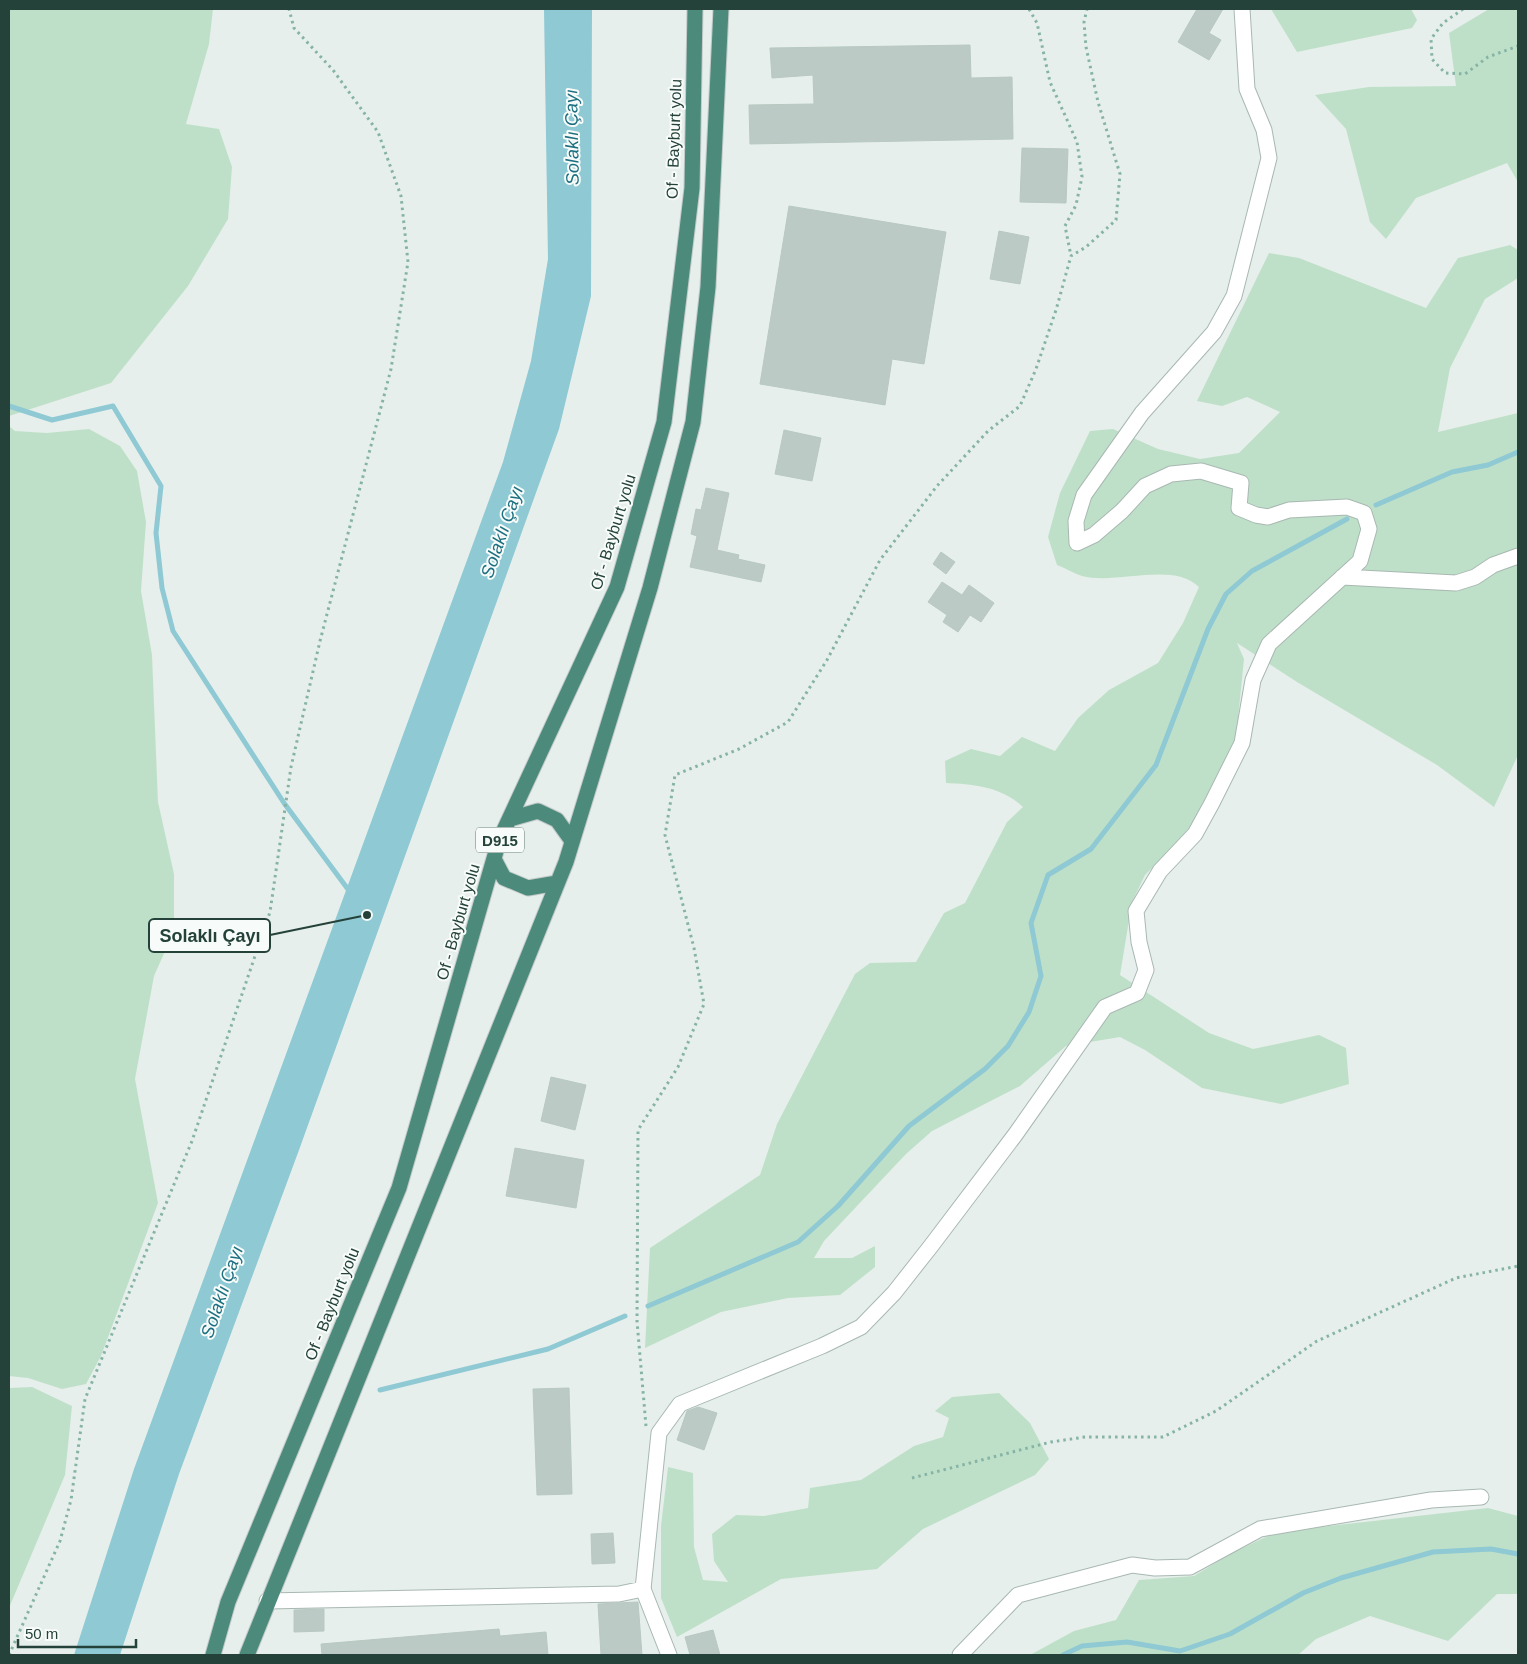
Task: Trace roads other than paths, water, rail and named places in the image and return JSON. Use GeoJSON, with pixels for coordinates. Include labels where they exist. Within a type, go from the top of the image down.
{"type":"FeatureCollection","features":[{"type":"Feature","properties":{"kind":"highway","name":"Of - Bayburt yolu"},"geometry":{"type":"LineString","coordinates":[[213,1655],[228,1602],[399,1188],[494,859],[510,819],[617,587],[664,422],[692,188],[694,9]]}},
{"type":"Feature","properties":{"kind":"highway"},"geometry":{"type":"LineString","coordinates":[[247,1655],[558,883],[650,588],[693,422],[708,287],[721,9]]}},
{"type":"Feature","properties":{"kind":"highway"},"geometry":{"type":"LineString","coordinates":[[510,819],[538,811],[558,820],[572,841]]}},
{"type":"Feature","properties":{"kind":"highway"},"geometry":{"type":"LineString","coordinates":[[494,859],[504,878],[528,888],[558,883]]}},
{"type":"Feature","properties":{"kind":"street"},"geometry":{"type":"LineString","coordinates":[[669,1655],[644,1589],[659,1433],[680,1404],[822,1346],[861,1327],[894,1293],[961,1206],[1015,1135],[1105,1007],[1137,993],[1146,970],[1139,942],[1136,911],[1160,871],[1196,834],[1242,743],[1253,680],[1269,644],[1360,561],[1369,529],[1364,513],[1347,507],[1289,510],[1268,517],[1256,516],[1239,508],[1241,483],[1201,471],[1171,474],[1144,486],[1122,511],[1094,535],[1077,543],[1076,521],[1084,494],[1142,413],[1214,332],[1234,296],[1269,158],[1264,130],[1246,89],[1242,9]]}},
{"type":"Feature","properties":{"kind":"street"},"geometry":{"type":"LineString","coordinates":[[1342,578],[1456,583],[1475,577],[1493,565],[1518,556]]}},
{"type":"Feature","properties":{"kind":"street"},"geometry":{"type":"LineString","coordinates":[[960,1655],[1018,1594],[1132,1565],[1155,1568],[1190,1567],[1260,1529],[1431,1500],[1481,1498]]}},
{"type":"Feature","properties":{"kind":"street"},"geometry":{"type":"LineString","coordinates":[[268,1601],[618,1594],[644,1589]]}},
{"type":"Feature","properties":{"kind":"water"},"geometry":{"type":"Polygon","coordinates":[[[544,9],[592,9],[591,296],[559,429],[299,1150],[179,1474],[120,1655],[74,1655],[134,1469],[503,462],[531,361],[548,259],[544,9]]]}},
{"type":"Feature","properties":{"kind":"waterway"},"geometry":{"type":"LineString","coordinates":[[9,406],[52,420],[113,406],[161,486],[156,533],[162,588],[173,631],[284,803],[350,892]]}},
{"type":"Feature","properties":{"kind":"waterway"},"geometry":{"type":"LineString","coordinates":[[1376,505],[1452,472],[1488,465],[1518,452]]}},
{"type":"Feature","properties":{"kind":"waterway"},"geometry":{"type":"LineString","coordinates":[[648,1306],[798,1242],[838,1206],[909,1126],[985,1069],[1008,1046],[1029,1012],[1041,976],[1031,923],[1048,875],[1091,849],[1156,765],[1208,629],[1226,594],[1252,571],[1347,519]]}},
{"type":"Feature","properties":{"kind":"waterway"},"geometry":{"type":"LineString","coordinates":[[380,1390],[548,1349],[625,1316]]}},
{"type":"Feature","properties":{"kind":"waterway"},"geometry":{"type":"LineString","coordinates":[[1063,1655],[1082,1646],[1127,1642],[1180,1651],[1230,1634],[1303,1593],[1341,1578],[1433,1552],[1491,1549],[1518,1554]]}},
{"type":"Feature","properties":{"kind":"place","name":"Solaklı Çayı"},"geometry":{"type":"Point","coordinates":[367,915]}}]}
